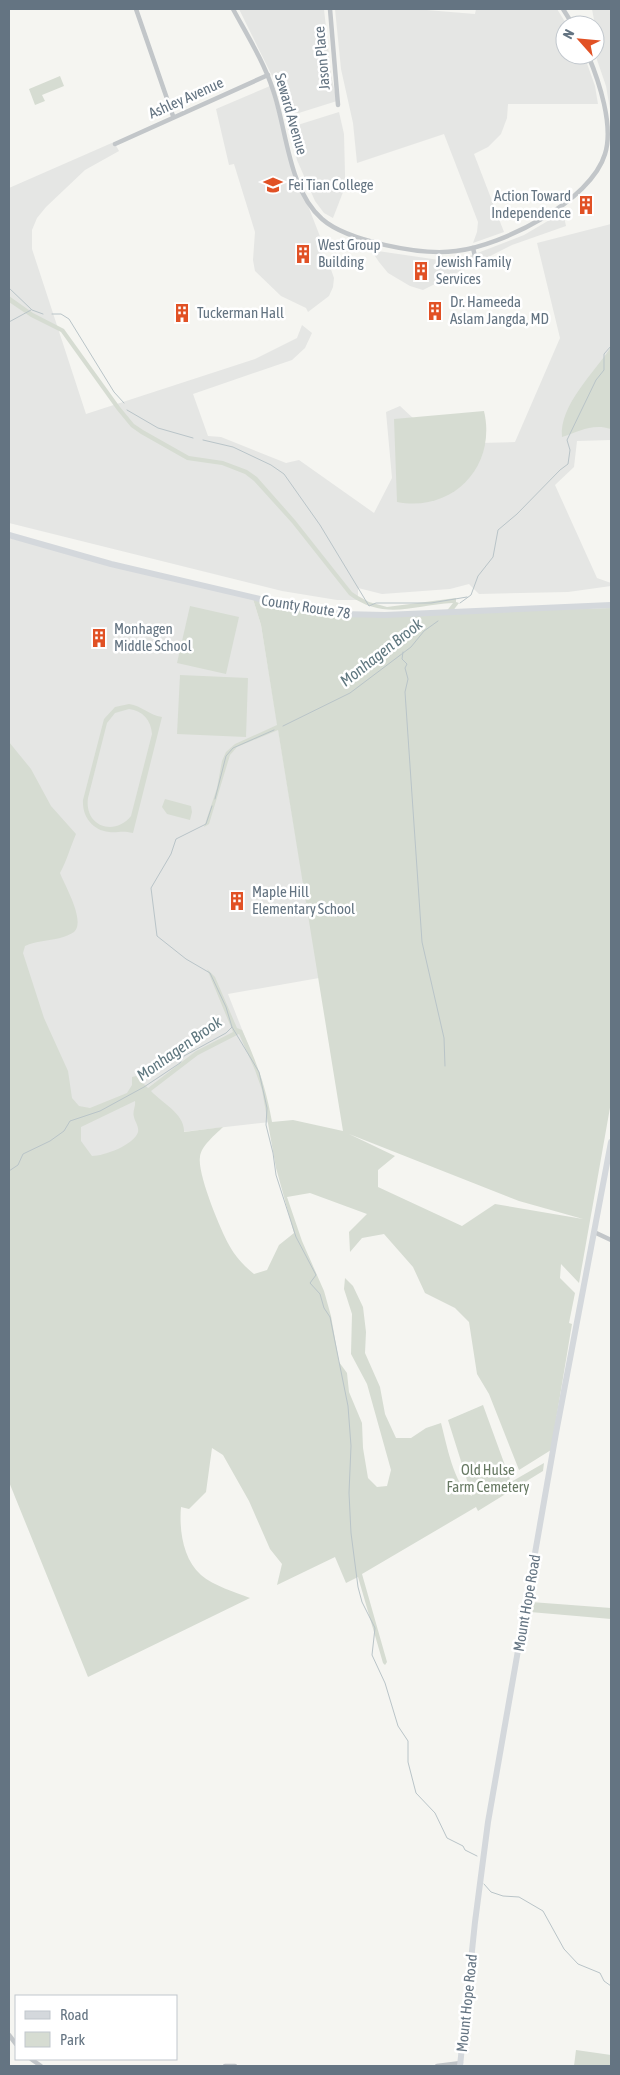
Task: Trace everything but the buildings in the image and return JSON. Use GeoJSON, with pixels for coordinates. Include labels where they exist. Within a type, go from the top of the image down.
{"type":"FeatureCollection","features":[{"type":"Feature","properties":{"kind":"street"},"geometry":{"type":"LineString","coordinates":[[136,9],[173,116]]}},
{"type":"Feature","properties":{"kind":"street","name":"Seward Avenue"},"geometry":{"type":"LineString","coordinates":[[233,9],[268,75],[277,101],[295,172],[308,201],[322,218],[347,234],[406,248],[443,252],[473,248],[501,239],[553,211],[586,184],[602,162],[608,142],[599,85],[592,65]]}},
{"type":"Feature","properties":{"kind":"street","name":"Jason Place"},"geometry":{"type":"LineString","coordinates":[[330,9],[338,105]]}},
{"type":"Feature","properties":{"kind":"street","name":"Ashley Avenue"},"geometry":{"type":"LineString","coordinates":[[115,144],[173,116],[268,75]]}},
{"type":"Feature","properties":{"kind":"street"},"geometry":{"type":"LineString","coordinates":[[473,248],[478,265]]}},
{"type":"Feature","properties":{"kind":"street","name":"County Route 78"},"geometry":{"type":"LineString","coordinates":[[9,535],[111,564],[275,604],[316,611],[385,615],[611,605]]}},
{"type":"Feature","properties":{"kind":"street","name":"Mount Hope Road"},"geometry":{"type":"LineString","coordinates":[[460,2065],[488,1822],[556,1433],[611,1142]]}},
{"type":"Feature","properties":{"kind":"street"},"geometry":{"type":"LineString","coordinates":[[594,1232],[611,1240]]}},
{"type":"Feature","properties":{"kind":"street"},"geometry":{"type":"LineString","coordinates":[[437,2066],[460,2065]]}},
{"type":"Feature","properties":{"kind":"street"},"geometry":{"type":"LineString","coordinates":[[225,2066],[235,2066]]}},
{"type":"Feature","properties":{"kind":"shaded area"},"geometry":{"type":"Polygon","coordinates":[[[239,9],[324,9],[331,75],[337,101],[286,117],[277,86],[239,9]]]}},
{"type":"Feature","properties":{"kind":"shaded area"},"geometry":{"type":"Polygon","coordinates":[[[335,9],[414,9],[475,14],[476,9],[557,9],[561,15],[555,15],[555,65],[588,65],[595,86],[598,104],[508,104],[507,118],[501,134],[488,147],[474,154],[504,232],[473,243],[478,222],[444,134],[357,163],[353,123],[341,69],[335,9]]]}},
{"type":"Feature","properties":{"kind":"shaded area"},"geometry":{"type":"Polygon","coordinates":[[[592,9],[611,9],[611,115],[606,86],[599,65],[605,65],[605,15],[593,15],[592,9]]]}},
{"type":"Feature","properties":{"kind":"shaded area"},"geometry":{"type":"Polygon","coordinates":[[[270,86],[293,167],[321,239],[319,250],[327,258],[334,278],[329,296],[308,312],[306,308],[281,296],[255,271],[253,260],[255,232],[234,164],[229,165],[216,109],[270,86]]]}},
{"type":"Feature","properties":{"kind":"shaded area"},"geometry":{"type":"Polygon","coordinates":[[[339,112],[344,134],[345,187],[333,218],[324,213],[315,201],[297,160],[288,128],[339,112]]]}},
{"type":"Feature","properties":{"kind":"shaded area"},"geometry":{"type":"Polygon","coordinates":[[[114,142],[119,151],[85,170],[46,207],[37,218],[32,230],[32,249],[86,414],[255,359],[297,338],[302,325],[312,333],[305,348],[292,360],[193,394],[208,436],[221,437],[286,463],[299,460],[374,513],[392,478],[386,412],[400,406],[441,444],[515,442],[560,338],[537,243],[611,224],[611,440],[577,441],[574,467],[555,485],[597,578],[611,583],[611,586],[568,592],[479,594],[469,584],[450,589],[382,594],[358,588],[358,600],[337,600],[282,591],[9,523],[9,188],[114,142]]]}},
{"type":"Feature","properties":{"kind":"shaded area"},"geometry":{"type":"Polygon","coordinates":[[[563,212],[566,226],[512,245],[423,290],[410,286],[388,273],[371,250],[446,261],[462,259],[524,235],[563,212]]]}},
{"type":"Feature","properties":{"kind":"shaded area"},"geometry":{"type":"Polygon","coordinates":[[[9,538],[253,599],[261,625],[319,978],[228,994],[262,1080],[270,1122],[173,1133],[9,1290],[9,538]]]}},
{"type":"Feature","properties":{"kind":"green space"},"geometry":{"type":"Polygon","coordinates":[[[60,76],[64,86],[42,95],[45,101],[35,105],[29,89],[60,76]]]}},
{"type":"Feature","properties":{"kind":"green space","name":"Old Hulse Farm Cemetery"},"geometry":{"type":"Polygon","coordinates":[[[9,296],[33,313],[64,329],[134,424],[189,456],[223,461],[247,470],[257,477],[295,520],[352,592],[369,602],[387,607],[456,598],[456,602],[459,603],[452,612],[611,608],[611,1102],[579,1283],[561,1264],[560,1278],[575,1293],[569,1323],[572,1324],[551,1450],[519,1470],[489,1394],[477,1374],[469,1322],[455,1308],[425,1293],[413,1267],[384,1234],[362,1238],[350,1252],[349,1232],[367,1214],[310,1193],[287,1197],[302,1241],[324,1291],[331,1316],[339,1362],[347,1373],[349,1392],[362,1423],[363,1448],[368,1478],[377,1487],[387,1486],[391,1470],[367,1384],[351,1354],[352,1314],[344,1289],[345,1278],[353,1286],[363,1307],[366,1332],[365,1353],[380,1387],[385,1414],[396,1438],[411,1438],[426,1428],[441,1423],[456,1474],[460,1483],[472,1496],[448,1420],[483,1405],[511,1482],[544,1463],[543,1471],[478,1511],[476,1507],[362,1574],[387,1662],[385,1665],[358,1577],[346,1583],[335,1557],[277,1585],[282,1564],[270,1549],[249,1501],[223,1455],[212,1448],[206,1492],[189,1509],[181,1507],[181,1525],[186,1553],[195,1568],[206,1579],[218,1586],[250,1598],[88,1677],[9,1482],[9,742],[31,769],[51,806],[76,834],[60,873],[76,912],[77,927],[74,932],[63,937],[25,946],[23,953],[44,1018],[68,1071],[72,1098],[79,1106],[90,1108],[127,1093],[132,1085],[132,1077],[136,1076],[148,1088],[196,1051],[233,1032],[207,969],[215,977],[237,1028],[242,1030],[257,1064],[272,1122],[293,1120],[343,1131],[278,730],[237,747],[230,755],[209,824],[204,827],[226,752],[235,744],[277,725],[261,625],[253,599],[316,612],[445,613],[453,603],[399,610],[375,608],[349,595],[292,523],[254,481],[245,474],[222,465],[187,460],[131,427],[61,332],[31,317],[9,302],[9,296]],[[239,1034],[198,1055],[151,1091],[177,1114],[181,1120],[184,1132],[223,1127],[209,1141],[201,1153],[200,1165],[202,1175],[220,1227],[229,1245],[240,1261],[254,1274],[267,1270],[279,1245],[294,1233],[276,1168],[262,1090],[239,1034]],[[135,1101],[81,1127],[81,1141],[92,1156],[118,1149],[135,1137],[138,1130],[134,1115],[135,1101]],[[349,1134],[395,1156],[378,1170],[378,1187],[462,1226],[495,1204],[583,1219],[519,1201],[349,1134]]]}},
{"type":"Feature","properties":{"kind":"green space"},"geometry":{"type":"Polygon","coordinates":[[[611,347],[611,429],[592,427],[562,437],[566,413],[572,401],[611,347]]]}},
{"type":"Feature","properties":{"kind":"green space"},"geometry":{"type":"Polygon","coordinates":[[[484,411],[486,431],[484,450],[477,467],[466,481],[453,493],[436,500],[417,504],[397,502],[394,419],[484,411]]]}},
{"type":"Feature","properties":{"kind":"green space"},"geometry":{"type":"Polygon","coordinates":[[[190,606],[239,617],[226,674],[177,663],[190,606]]]}},
{"type":"Feature","properties":{"kind":"green space"},"geometry":{"type":"Polygon","coordinates":[[[180,675],[248,678],[246,737],[177,734],[180,675]]]}},
{"type":"Feature","properties":{"kind":"green space"},"geometry":{"type":"Polygon","coordinates":[[[129,704],[162,717],[133,833],[103,831],[89,821],[83,806],[104,719],[115,707],[129,704]],[[129,709],[115,713],[107,723],[88,798],[88,808],[95,822],[109,827],[117,826],[131,816],[152,734],[148,720],[134,710],[129,709]]]}},
{"type":"Feature","properties":{"kind":"green space"},"geometry":{"type":"Polygon","coordinates":[[[165,799],[191,806],[190,820],[167,814],[162,807],[165,799]]]}},
{"type":"Feature","properties":{"kind":"green space"},"geometry":{"type":"Polygon","coordinates":[[[531,1602],[611,1608],[611,1619],[530,1612],[531,1602]]]}},
{"type":"Feature","properties":{"kind":"green space"},"geometry":{"type":"Polygon","coordinates":[[[576,2050],[611,2055],[611,2066],[574,2066],[576,2050]]]}},
{"type":"Feature","properties":{"kind":"waterway"},"geometry":{"type":"LineString","coordinates":[[9,288],[32,310],[43,314]]}},
{"type":"Feature","properties":{"kind":"waterway"},"geometry":{"type":"LineString","coordinates":[[9,322],[31,310]]}},
{"type":"Feature","properties":{"kind":"waterway"},"geometry":{"type":"LineString","coordinates":[[52,314],[61,314],[69,319],[114,392],[124,403]]}},
{"type":"Feature","properties":{"kind":"waterway","name":"Monhagen Brook"},"geometry":{"type":"LineString","coordinates":[[460,603],[471,595],[478,576],[493,557],[498,530],[568,464],[570,450],[567,440],[596,380],[604,370],[604,354],[611,346]]}},
{"type":"Feature","properties":{"kind":"waterway"},"geometry":{"type":"LineString","coordinates":[[127,410],[158,428],[193,438]]}},
{"type":"Feature","properties":{"kind":"waterway"},"geometry":{"type":"LineString","coordinates":[[203,440],[233,447],[271,465],[284,474],[320,525],[369,606],[376,603],[431,603],[467,597]]}},
{"type":"Feature","properties":{"kind":"waterway","name":"Monhagen Brook"},"geometry":{"type":"LineString","coordinates":[[283,726],[350,693],[411,647],[424,631],[438,621]]}},
{"type":"Feature","properties":{"kind":"waterway"},"geometry":{"type":"LineString","coordinates":[[403,652],[402,659],[407,664],[405,668],[408,679],[405,692],[422,942],[444,1038],[445,1066]]}},
{"type":"Feature","properties":{"kind":"waterway","name":"Monhagen Brook"},"geometry":{"type":"LineString","coordinates":[[215,799],[226,756],[233,748],[274,730]]}},
{"type":"Feature","properties":{"kind":"waterway","name":"Monhagen Brook"},"geometry":{"type":"LineString","coordinates":[[9,1171],[18,1165],[23,1154],[50,1141],[64,1131],[70,1121],[100,1111],[144,1087],[180,1063],[184,1056],[226,1033],[232,1027],[226,1007],[210,973],[186,959],[157,936],[151,888],[171,854],[176,839],[206,824],[212,806]]}},
{"type":"Feature","properties":{"kind":"waterway"},"geometry":{"type":"LineString","coordinates":[[232,1027],[259,1072],[267,1108],[266,1125],[276,1175],[296,1237],[316,1275],[310,1283],[320,1294],[324,1308],[330,1317],[348,1406],[351,1446],[349,1493],[351,1533],[358,1587],[362,1602],[375,1628],[372,1655],[385,1683],[398,1726],[408,1741],[408,1762],[416,1793],[435,1813],[447,1838],[477,1856]]}},
{"type":"Feature","properties":{"kind":"waterway"},"geometry":{"type":"LineString","coordinates":[[484,1884],[491,1892],[503,1896],[519,1897],[543,1911],[564,1949],[578,1964],[600,1973],[604,1981],[611,1986]]}},
{"type":"Feature","properties":{"kind":"place","name":"Fei Tian College"},"geometry":{"type":"Point","coordinates":[273,185]}},
{"type":"Feature","properties":{"kind":"place","name":"Action Toward Independence"},"geometry":{"type":"Point","coordinates":[586,205]}},
{"type":"Feature","properties":{"kind":"place","name":"West Group Building"},"geometry":{"type":"Point","coordinates":[303,254]}},
{"type":"Feature","properties":{"kind":"place","name":"Jewish Family Services"},"geometry":{"type":"Point","coordinates":[421,271]}},
{"type":"Feature","properties":{"kind":"place","name":"Dr. Hameeda Aslam Jangda, MD"},"geometry":{"type":"Point","coordinates":[435,311]}},
{"type":"Feature","properties":{"kind":"place","name":"Tuckerman Hall"},"geometry":{"type":"Point","coordinates":[182,313]}},
{"type":"Feature","properties":{"kind":"place","name":"Monhagen Middle School"},"geometry":{"type":"Point","coordinates":[99,638]}},
{"type":"Feature","properties":{"kind":"place","name":"Maple Hill Elementary School"},"geometry":{"type":"Point","coordinates":[237,901]}}]}
